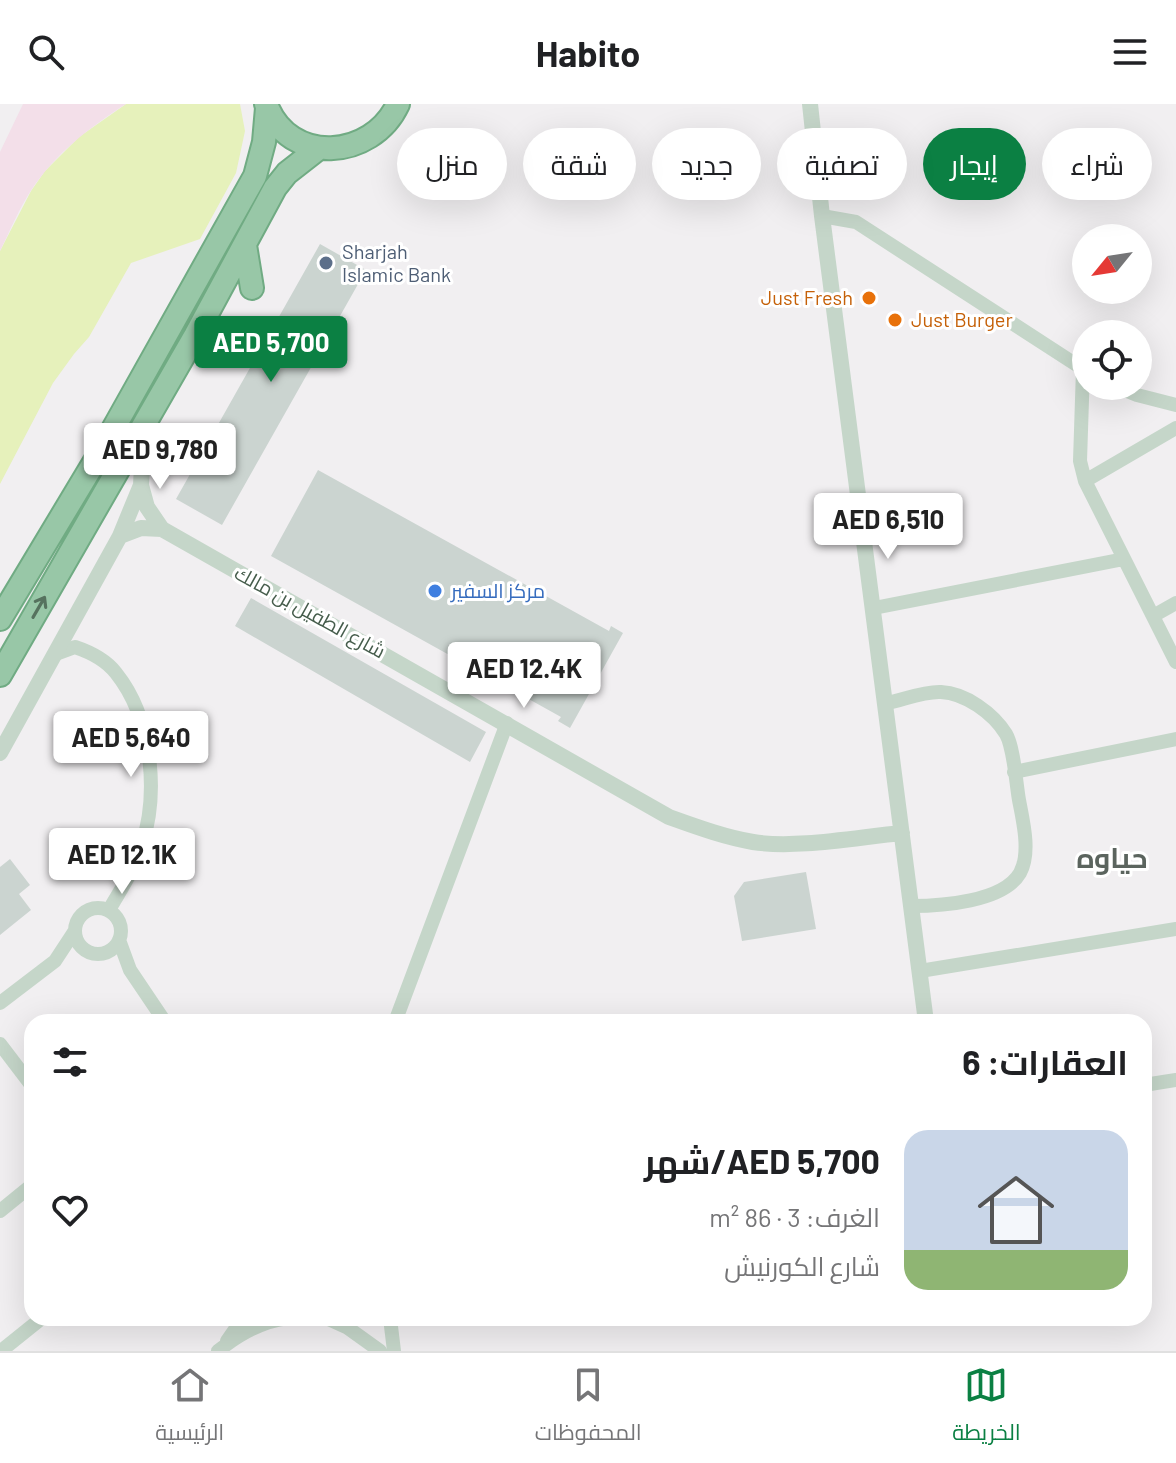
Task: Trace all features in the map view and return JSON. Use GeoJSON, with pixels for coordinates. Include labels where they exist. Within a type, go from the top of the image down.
{"type":"FeatureCollection","features":[{"type":"Feature","properties":{"kind":"highway"},"geometry":{"type":"LineString","coordinates":[[266,106],[288,135],[319,148],[338,149],[357,145],[374,136],[388,123],[399,105]]}},
{"type":"Feature","properties":{"kind":"highway"},"geometry":{"type":"LineString","coordinates":[[0,619],[106,443],[255,176],[264,142],[266,106]]}},
{"type":"Feature","properties":{"kind":"highway"},"geometry":{"type":"LineString","coordinates":[[0,675],[135,443],[275,188],[287,173],[319,148]]}},
{"type":"Feature","properties":{"kind":"highway"},"geometry":{"type":"LineString","coordinates":[[245,245],[252,288]]}},
{"type":"Feature","properties":{"kind":"street"},"geometry":{"type":"LineString","coordinates":[[810,104],[925,1014]]}},
{"type":"Feature","properties":{"kind":"street"},"geometry":{"type":"LineString","coordinates":[[822,216],[856,222],[1072,362]]}},
{"type":"Feature","properties":{"kind":"street"},"geometry":{"type":"LineString","coordinates":[[1152,399],[1176,405]]}},
{"type":"Feature","properties":{"kind":"street"},"geometry":{"type":"LineString","coordinates":[[1083,400],[1080,461],[1085,481],[1176,662]]}},
{"type":"Feature","properties":{"kind":"street"},"geometry":{"type":"LineString","coordinates":[[1085,481],[1176,428]]}},
{"type":"Feature","properties":{"kind":"street"},"geometry":{"type":"LineString","coordinates":[[135,443],[142,466],[141,485],[147,507],[162,529]]}},
{"type":"Feature","properties":{"kind":"street"},"geometry":{"type":"LineString","coordinates":[[0,753],[120,536],[141,485]]}},
{"type":"Feature","properties":{"kind":"street"},"geometry":{"type":"LineString","coordinates":[[120,536],[141,528],[162,529]]}},
{"type":"Feature","properties":{"kind":"street","name":"شارع الطفيل بن مالك"},"geometry":{"type":"LineString","coordinates":[[162,529],[669,817],[712,832],[755,842],[787,843],[902,833]]}},
{"type":"Feature","properties":{"kind":"street"},"geometry":{"type":"LineString","coordinates":[[874,608],[1124,559]]}},
{"type":"Feature","properties":{"kind":"street"},"geometry":{"type":"LineString","coordinates":[[1153,616],[1176,603]]}},
{"type":"Feature","properties":{"kind":"street"},"geometry":{"type":"LineString","coordinates":[[73,621],[86,651]]}},
{"type":"Feature","properties":{"kind":"street"},"geometry":{"type":"LineString","coordinates":[[56,654],[75,647],[104,662],[116,673],[132,699],[142,727],[149,761],[151,807],[143,844],[133,870],[109,910]]}},
{"type":"Feature","properties":{"kind":"street"},"geometry":{"type":"LineString","coordinates":[[887,703],[939,692],[965,697],[988,714],[1007,735],[1024,825],[1025,852],[1020,872],[1009,884],[990,894],[952,904],[911,906]]}},
{"type":"Feature","properties":{"kind":"street"},"geometry":{"type":"LineString","coordinates":[[398,1014],[507,723]]}},
{"type":"Feature","properties":{"kind":"street"},"geometry":{"type":"LineString","coordinates":[[1014,772],[1176,739]]}},
{"type":"Feature","properties":{"kind":"street"},"geometry":{"type":"LineString","coordinates":[[55,961],[74,932],[76,922],[87,910],[109,910],[118,920],[119,940],[136,979],[160,1014]]}},
{"type":"Feature","properties":{"kind":"street"},"geometry":{"type":"LineString","coordinates":[[920,971],[1176,929]]}},
{"type":"Feature","properties":{"kind":"street"},"geometry":{"type":"LineString","coordinates":[[74,932],[79,945],[136,979]]}},
{"type":"Feature","properties":{"kind":"street"},"geometry":{"type":"LineString","coordinates":[[0,1003],[55,961],[72,955],[108,952],[119,940]]}},
{"type":"Feature","properties":{"kind":"street"},"geometry":{"type":"LineString","coordinates":[[0,1044],[24,1076]]}},
{"type":"Feature","properties":{"kind":"street"},"geometry":{"type":"LineString","coordinates":[[1152,1084],[1176,1080]]}},
{"type":"Feature","properties":{"kind":"street"},"geometry":{"type":"LineString","coordinates":[[0,1211],[24,1192]]}},
{"type":"Feature","properties":{"kind":"street"},"geometry":{"type":"LineString","coordinates":[[1,1351],[32,1326]]}},
{"type":"Feature","properties":{"kind":"street"},"geometry":{"type":"LineString","coordinates":[[220,1349],[237,1326]]}},
{"type":"Feature","properties":{"kind":"street"},"geometry":{"type":"LineString","coordinates":[[220,1349],[257,1326]]}},
{"type":"Feature","properties":{"kind":"street"},"geometry":{"type":"LineString","coordinates":[[344,1326],[380,1351]]}},
{"type":"Feature","properties":{"kind":"street"},"geometry":{"type":"LineString","coordinates":[[391,1326],[394,1351]]}},
{"type":"Feature","properties":{"kind":"green space"},"geometry":{"type":"Polygon","coordinates":[[[126,104],[240,104],[245,131],[236,173],[200,239],[131,263],[89,337],[53,383],[0,484],[0,251],[45,171],[79,137],[126,104]]]}},
{"type":"Feature","properties":{"kind":"sand"},"geometry":{"type":"Polygon","coordinates":[[[23,104],[126,104],[63,152],[41,176],[27,196],[0,251],[0,152],[23,104]]]}},
{"type":"Feature","properties":{"kind":"building"},"geometry":{"type":"Polygon","coordinates":[[[320,244],[366,270],[222,525],[176,499],[320,244]]]}},
{"type":"Feature","properties":{"kind":"building","name":"مركز السفير"},"geometry":{"type":"Polygon","coordinates":[[[318,470],[609,631],[611,626],[623,633],[570,728],[558,721],[561,717],[271,556],[318,470]]]}},
{"type":"Feature","properties":{"kind":"building"},"geometry":{"type":"Polygon","coordinates":[[[251,598],[486,732],[470,762],[235,626],[251,598]]]}},
{"type":"Feature","properties":{"kind":"building"},"geometry":{"type":"Polygon","coordinates":[[[10,859],[30,885],[19,894],[31,910],[0,935],[0,867],[10,859]]]}},
{"type":"Feature","properties":{"kind":"building"},"geometry":{"type":"Polygon","coordinates":[[[806,872],[816,929],[742,941],[734,896],[744,882],[806,872]]]}},
{"type":"Feature","properties":{"kind":"place","name":"Sharjah Islamic Bank"},"geometry":{"type":"Point","coordinates":[326,263]}},
{"type":"Feature","properties":{"kind":"place","name":"Just Fresh"},"geometry":{"type":"Point","coordinates":[869,298]}},
{"type":"Feature","properties":{"kind":"place","name":"Just Burger"},"geometry":{"type":"Point","coordinates":[895,320]}},
{"type":"Feature","properties":{"kind":"place","name":"مركز السفير"},"geometry":{"type":"Point","coordinates":[435,591]}},
{"type":"Feature","properties":{"kind":"district","name":"حياوه"},"geometry":{"type":"Point","coordinates":[1112,858]}}]}
